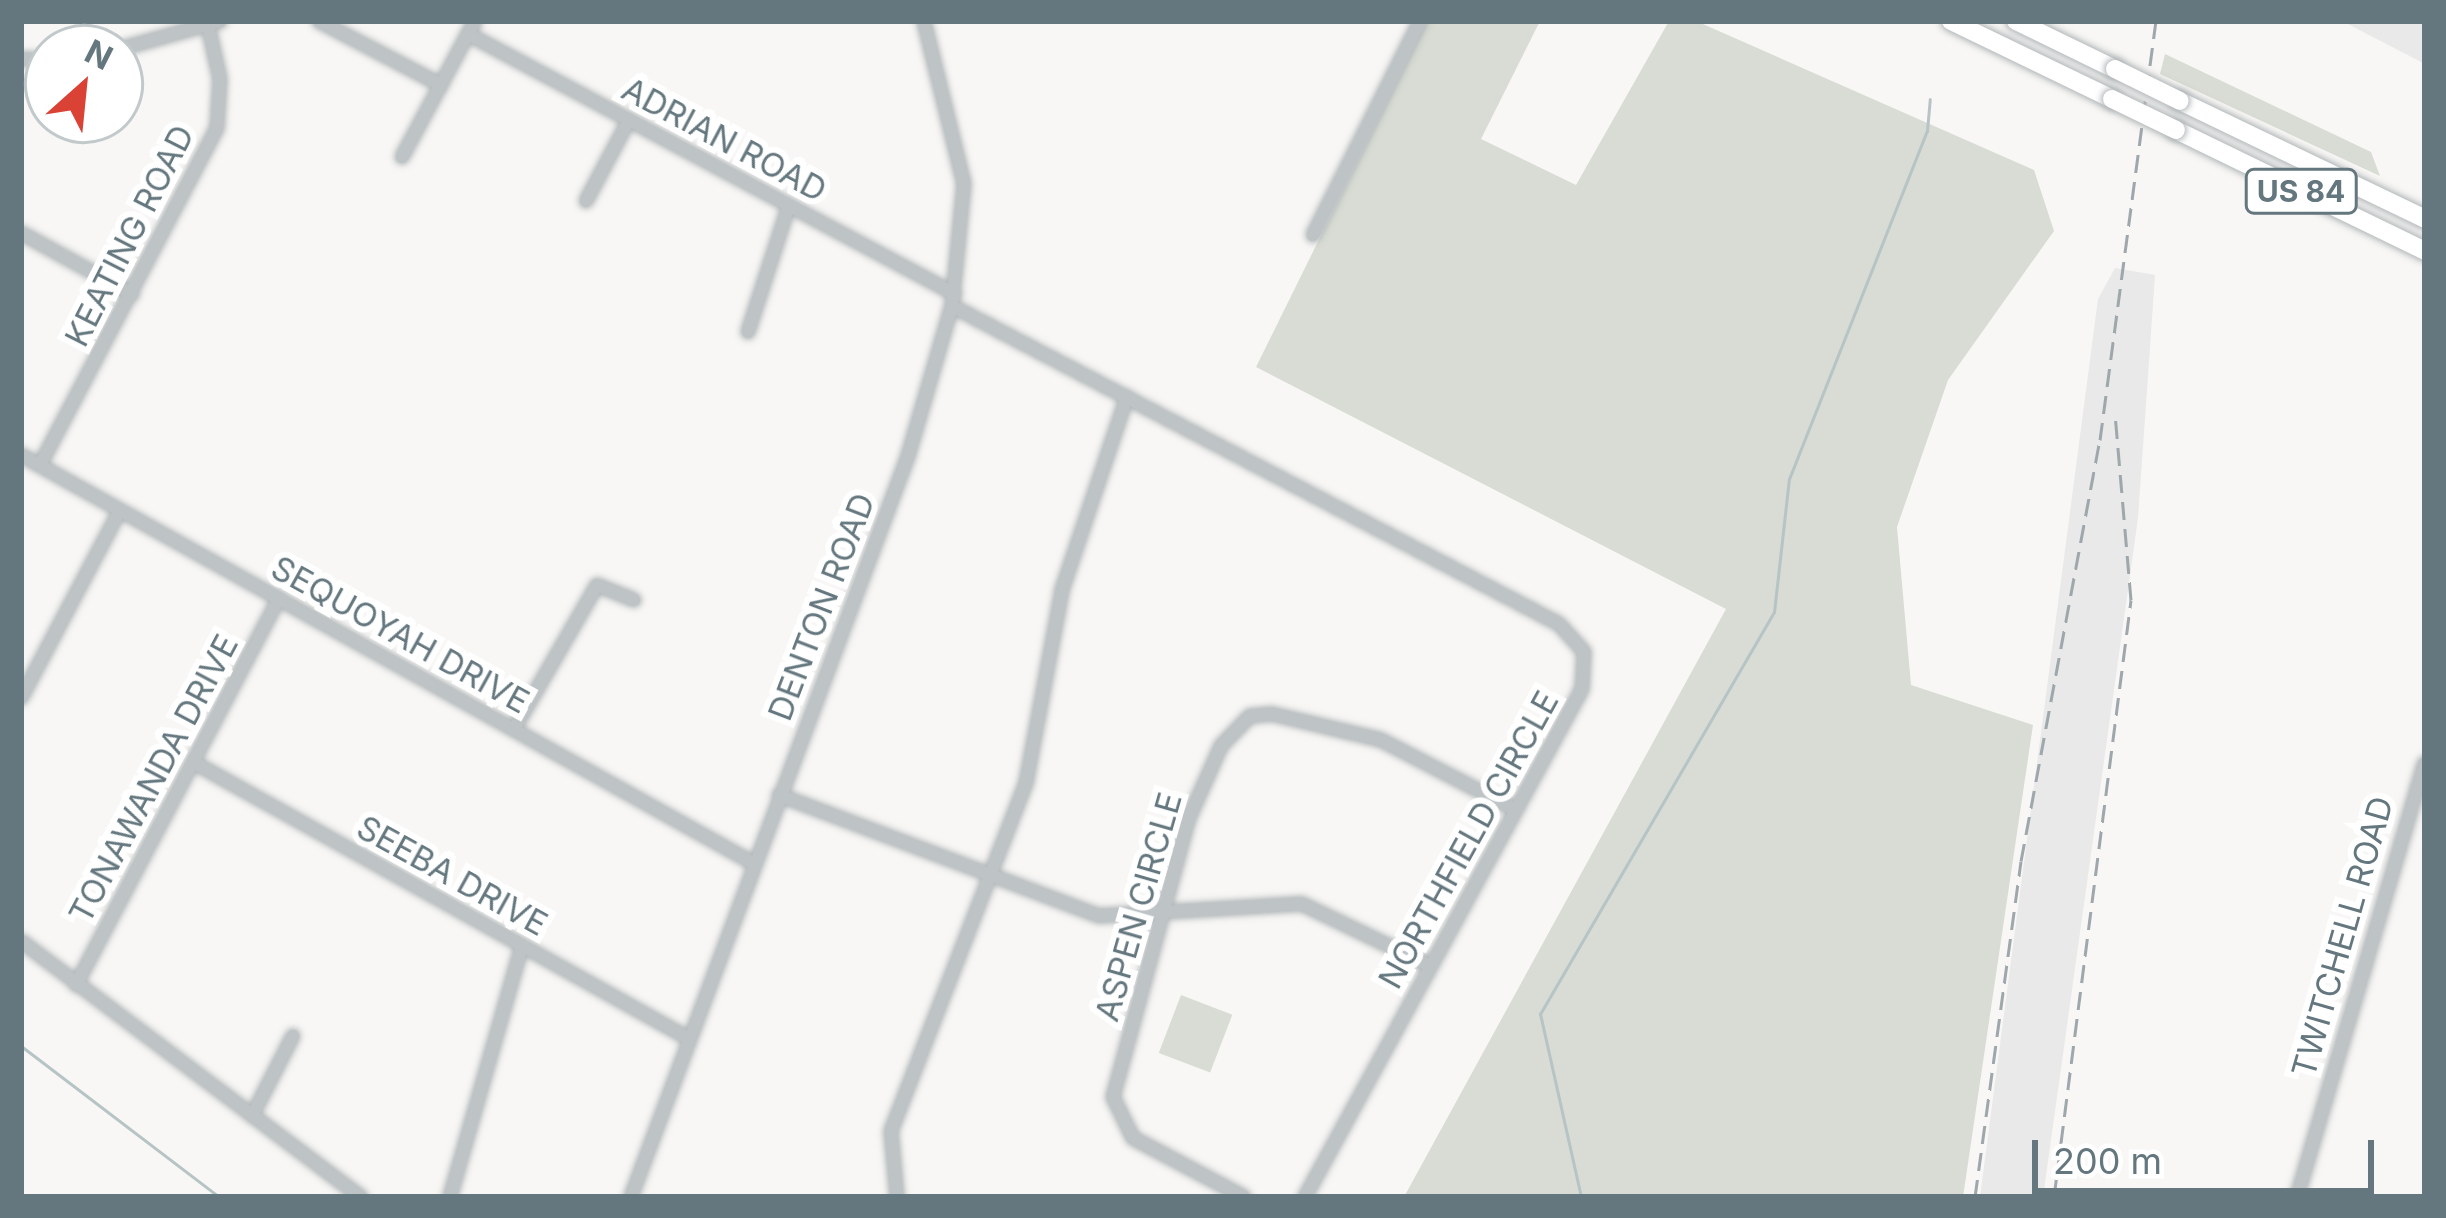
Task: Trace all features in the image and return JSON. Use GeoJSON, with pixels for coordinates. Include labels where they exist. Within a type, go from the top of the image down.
{"type":"FeatureCollection","features":[{"type":"Feature","properties":{"kind":"highway","name":"US 84"},"geometry":{"type":"LineString","coordinates":[[1951,21],[2425,251]]}},
{"type":"Feature","properties":{"kind":"highway","name":"US 84"},"geometry":{"type":"LineString","coordinates":[[2016,21],[2425,219]]}},
{"type":"Feature","properties":{"kind":"street"},"geometry":{"type":"LineString","coordinates":[[320,21],[441,85]]}},
{"type":"Feature","properties":{"kind":"street","name":"DENTON ROAD"},"geometry":{"type":"LineString","coordinates":[[631,1197],[686,1037],[908,456],[954,300],[962,162],[924,21]]}},
{"type":"Feature","properties":{"kind":"street"},"geometry":{"type":"LineString","coordinates":[[1313,235],[1420,21]]}},
{"type":"Feature","properties":{"kind":"street"},"geometry":{"type":"LineString","coordinates":[[144,42],[211,22]]}},
{"type":"Feature","properties":{"kind":"street","name":"KEATING ROAD"},"geometry":{"type":"LineString","coordinates":[[40,465],[217,128],[222,92],[211,22]]}},
{"type":"Feature","properties":{"kind":"street"},"geometry":{"type":"LineString","coordinates":[[402,158],[471,27]]}},
{"type":"Feature","properties":{"kind":"street","name":"ADRIAN ROAD"},"geometry":{"type":"LineString","coordinates":[[471,27],[954,300]]}},
{"type":"Feature","properties":{"kind":"street"},"geometry":{"type":"LineString","coordinates":[[586,201],[629,120]]}},
{"type":"Feature","properties":{"kind":"street"},"geometry":{"type":"LineString","coordinates":[[748,332],[789,205]]}},
{"type":"Feature","properties":{"kind":"street"},"geometry":{"type":"LineString","coordinates":[[21,233],[132,294]]}},
{"type":"Feature","properties":{"kind":"street","name":"NORTHFIELD CIRCLE"},"geometry":{"type":"LineString","coordinates":[[954,300],[1577,639],[1585,682],[1305,1197]]}},
{"type":"Feature","properties":{"kind":"street"},"geometry":{"type":"LineString","coordinates":[[897,1197],[891,1131],[991,877],[1039,738],[1062,590],[1127,397]]}},
{"type":"Feature","properties":{"kind":"street","name":"SEQUOYAH DRIVE"},"geometry":{"type":"LineString","coordinates":[[21,454],[753,863]]}},
{"type":"Feature","properties":{"kind":"street"},"geometry":{"type":"LineString","coordinates":[[21,698],[120,510]]}},
{"type":"Feature","properties":{"kind":"street"},"geometry":{"type":"LineString","coordinates":[[514,729],[597,586],[634,600]]}},
{"type":"Feature","properties":{"kind":"street","name":"TONAWANDA DRIVE"},"geometry":{"type":"LineString","coordinates":[[76,985],[279,598]]}},
{"type":"Feature","properties":{"kind":"street","name":"ASPEN CIRCLE"},"geometry":{"type":"LineString","coordinates":[[1244,1197],[1133,1138],[1114,1109],[1209,768],[1231,733],[1259,713],[1381,740],[1516,810]]}},
{"type":"Feature","properties":{"kind":"street","name":"SEEBA DRIVE"},"geometry":{"type":"LineString","coordinates":[[193,762],[686,1037]]}},
{"type":"Feature","properties":{"kind":"street","name":"TWITCHELL ROAD"},"geometry":{"type":"LineString","coordinates":[[2296,1197],[2425,763]]}},
{"type":"Feature","properties":{"kind":"street"},"geometry":{"type":"LineString","coordinates":[[779,795],[1099,916],[1302,904],[1431,966]]}},
{"type":"Feature","properties":{"kind":"street"},"geometry":{"type":"LineString","coordinates":[[21,941],[361,1197]]}},
{"type":"Feature","properties":{"kind":"street"},"geometry":{"type":"LineString","coordinates":[[450,1197],[522,946]]}},
{"type":"Feature","properties":{"kind":"street"},"geometry":{"type":"LineString","coordinates":[[252,1116],[293,1036]]}},
{"type":"Feature","properties":{"kind":"shaded area"},"geometry":{"type":"Polygon","coordinates":[[[1427,21],[1540,21],[1481,139],[1576,185],[1669,21],[1696,21],[2034,170],[2054,231],[1948,380],[1897,527],[1911,685],[2033,725],[1963,1197],[1404,1197],[1726,609],[1256,367],[1427,21]]]}},
{"type":"Feature","properties":{"kind":"shaded area"},"geometry":{"type":"Polygon","coordinates":[[[2342,21],[2425,21],[2425,64],[2342,21]]]}},
{"type":"Feature","properties":{"kind":"shaded area"},"geometry":{"type":"Polygon","coordinates":[[[2165,54],[2371,152],[2380,176],[2160,74],[2165,54]]]}},
{"type":"Feature","properties":{"kind":"shaded area"},"geometry":{"type":"Polygon","coordinates":[[[2115,268],[2155,275],[2138,518],[2043,1197],[1980,1197],[2098,299],[2115,268]]]}},
{"type":"Feature","properties":{"kind":"shaded area"},"geometry":{"type":"Polygon","coordinates":[[[1181,995],[1232,1015],[1210,1073],[1159,1053],[1181,995]]]}},
{"type":"Feature","properties":{"kind":"waterway"},"geometry":{"type":"LineString","coordinates":[[1581,1197],[1540,1014],[1774,612],[1789,479],[1927,131],[1930,99]]}},
{"type":"Feature","properties":{"kind":"waterway"},"geometry":{"type":"LineString","coordinates":[[21,1046],[219,1197]]}},
{"type":"Feature","properties":{"kind":"railway"},"geometry":{"type":"LineString","coordinates":[[1975,1197],[2021,861],[2100,440],[2156,21]]}},
{"type":"Feature","properties":{"kind":"railway"},"geometry":{"type":"LineString","coordinates":[[2054,1197],[2131,600],[2115,415]]}}]}
